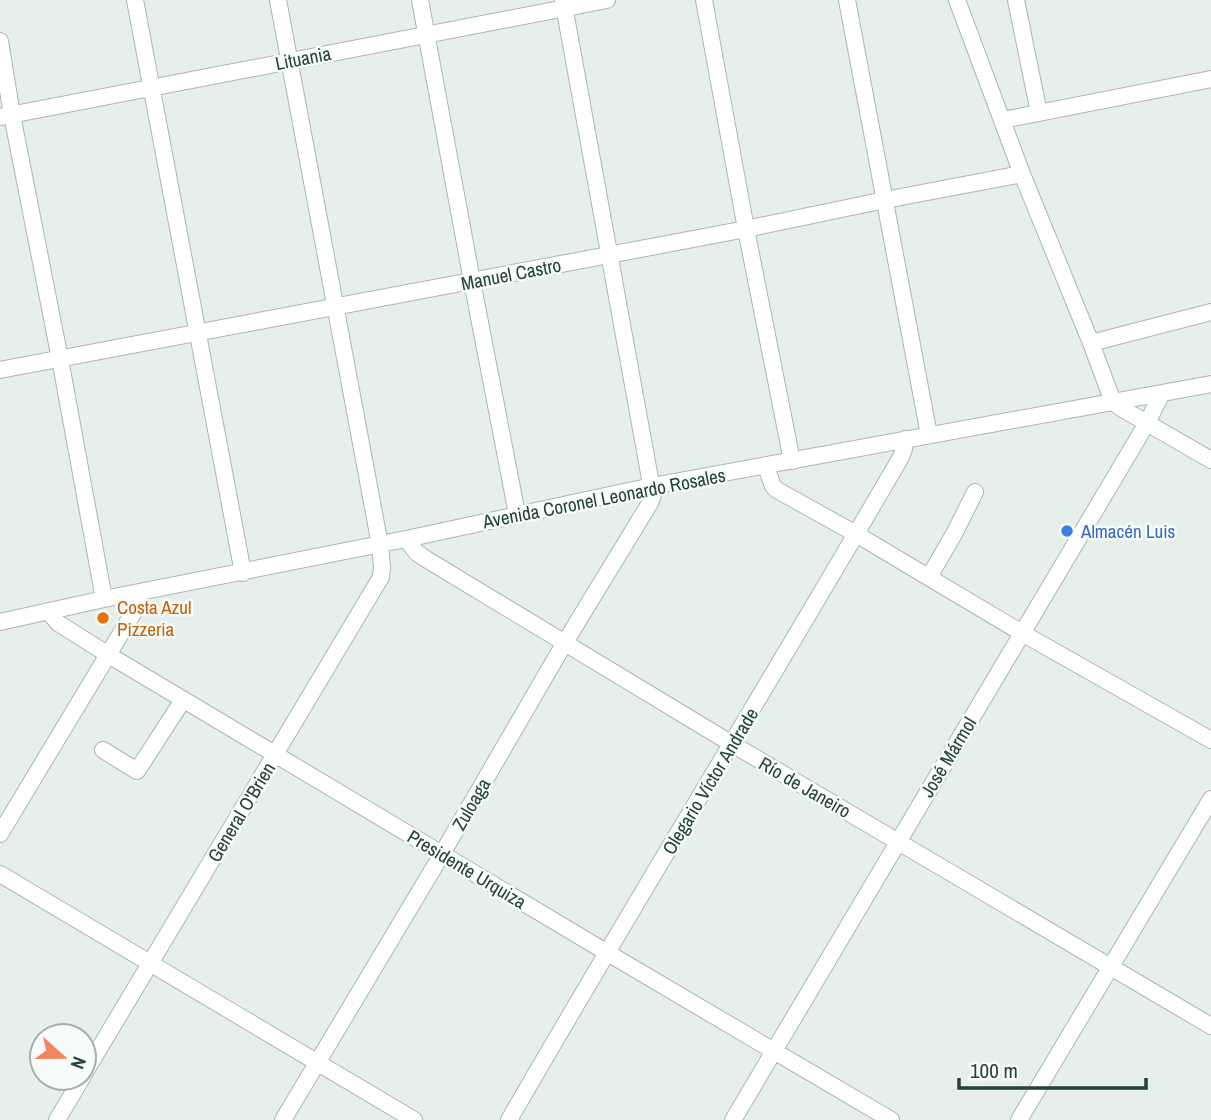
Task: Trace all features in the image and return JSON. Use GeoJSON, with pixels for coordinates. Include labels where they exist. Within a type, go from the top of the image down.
{"type":"FeatureCollection","features":[{"type":"Feature","properties":{"kind":"street"},"geometry":{"type":"LineString","coordinates":[[135,0],[243,573]]}},
{"type":"Feature","properties":{"kind":"street","name":"General O'Brien"},"geometry":{"type":"LineString","coordinates":[[98,1051],[381,577],[380,545],[278,0]]}},
{"type":"Feature","properties":{"kind":"street"},"geometry":{"type":"LineString","coordinates":[[420,0],[517,514]]}},
{"type":"Feature","properties":{"kind":"street","name":"Lituania"},"geometry":{"type":"LineString","coordinates":[[6,116],[427,35],[564,4],[607,0]]}},
{"type":"Feature","properties":{"kind":"street"},"geometry":{"type":"LineString","coordinates":[[704,0],[792,461]]}},
{"type":"Feature","properties":{"kind":"street"},"geometry":{"type":"LineString","coordinates":[[846,0],[929,435]]}},
{"type":"Feature","properties":{"kind":"street"},"geometry":{"type":"LineString","coordinates":[[957,0],[1022,174],[1114,402],[1211,460]]}},
{"type":"Feature","properties":{"kind":"street"},"geometry":{"type":"LineString","coordinates":[[1016,0],[1039,113]]}},
{"type":"Feature","properties":{"kind":"street"},"geometry":{"type":"LineString","coordinates":[[564,4],[652,486]]}},
{"type":"Feature","properties":{"kind":"street"},"geometry":{"type":"LineString","coordinates":[[0,41],[6,116],[60,359],[104,599]]}},
{"type":"Feature","properties":{"kind":"street"},"geometry":{"type":"LineString","coordinates":[[1003,120],[1211,79]]}},
{"type":"Feature","properties":{"kind":"street","name":"Manuel Castro"},"geometry":{"type":"LineString","coordinates":[[0,370],[1022,174]]}},
{"type":"Feature","properties":{"kind":"street"},"geometry":{"type":"LineString","coordinates":[[1091,343],[1211,313]]}},
{"type":"Feature","properties":{"kind":"street","name":"Avenida Coronel Leonardo Rosales"},"geometry":{"type":"LineString","coordinates":[[0,622],[380,545],[652,486],[1211,384]]}},
{"type":"Feature","properties":{"kind":"street","name":"José Mármol"},"geometry":{"type":"LineString","coordinates":[[733,1120],[1147,423],[1162,393]]}},
{"type":"Feature","properties":{"kind":"street","name":"Olegario Víctor Andrade"},"geometry":{"type":"LineString","coordinates":[[509,1120],[901,457],[905,439]]}},
{"type":"Feature","properties":{"kind":"street"},"geometry":{"type":"LineString","coordinates":[[766,467],[777,490],[1022,634],[1211,740]]}},
{"type":"Feature","properties":{"kind":"street","name":"Zuloaga"},"geometry":{"type":"LineString","coordinates":[[283,1120],[650,503],[652,486]]}},
{"type":"Feature","properties":{"kind":"street"},"geometry":{"type":"LineString","coordinates":[[929,577],[975,492]]}},
{"type":"Feature","properties":{"kind":"street","name":"Río de Janeiro"},"geometry":{"type":"LineString","coordinates":[[406,539],[417,553],[426,559],[564,644],[1211,1026]]}},
{"type":"Feature","properties":{"kind":"street"},"geometry":{"type":"LineString","coordinates":[[0,834],[135,610],[140,592]]}},
{"type":"Feature","properties":{"kind":"street","name":"Presidente Urquiza"},"geometry":{"type":"LineString","coordinates":[[48,611],[58,623],[183,700],[891,1120]]}},
{"type":"Feature","properties":{"kind":"street"},"geometry":{"type":"LineString","coordinates":[[103,750],[137,771],[183,700]]}},
{"type":"Feature","properties":{"kind":"street"},"geometry":{"type":"LineString","coordinates":[[1018,1120],[1211,799]]}},
{"type":"Feature","properties":{"kind":"street"},"geometry":{"type":"LineString","coordinates":[[0,874],[414,1120]]}},
{"type":"Feature","properties":{"kind":"street","name":"General O'Brien"},"geometry":{"type":"LineString","coordinates":[[57,1120],[74,1092]]}},
{"type":"Feature","properties":{"kind":"place","name":"Almacén Luis"},"geometry":{"type":"Point","coordinates":[1067,531]}},
{"type":"Feature","properties":{"kind":"place","name":"Costa Azul Pizzeria"},"geometry":{"type":"Point","coordinates":[103,618]}}]}
